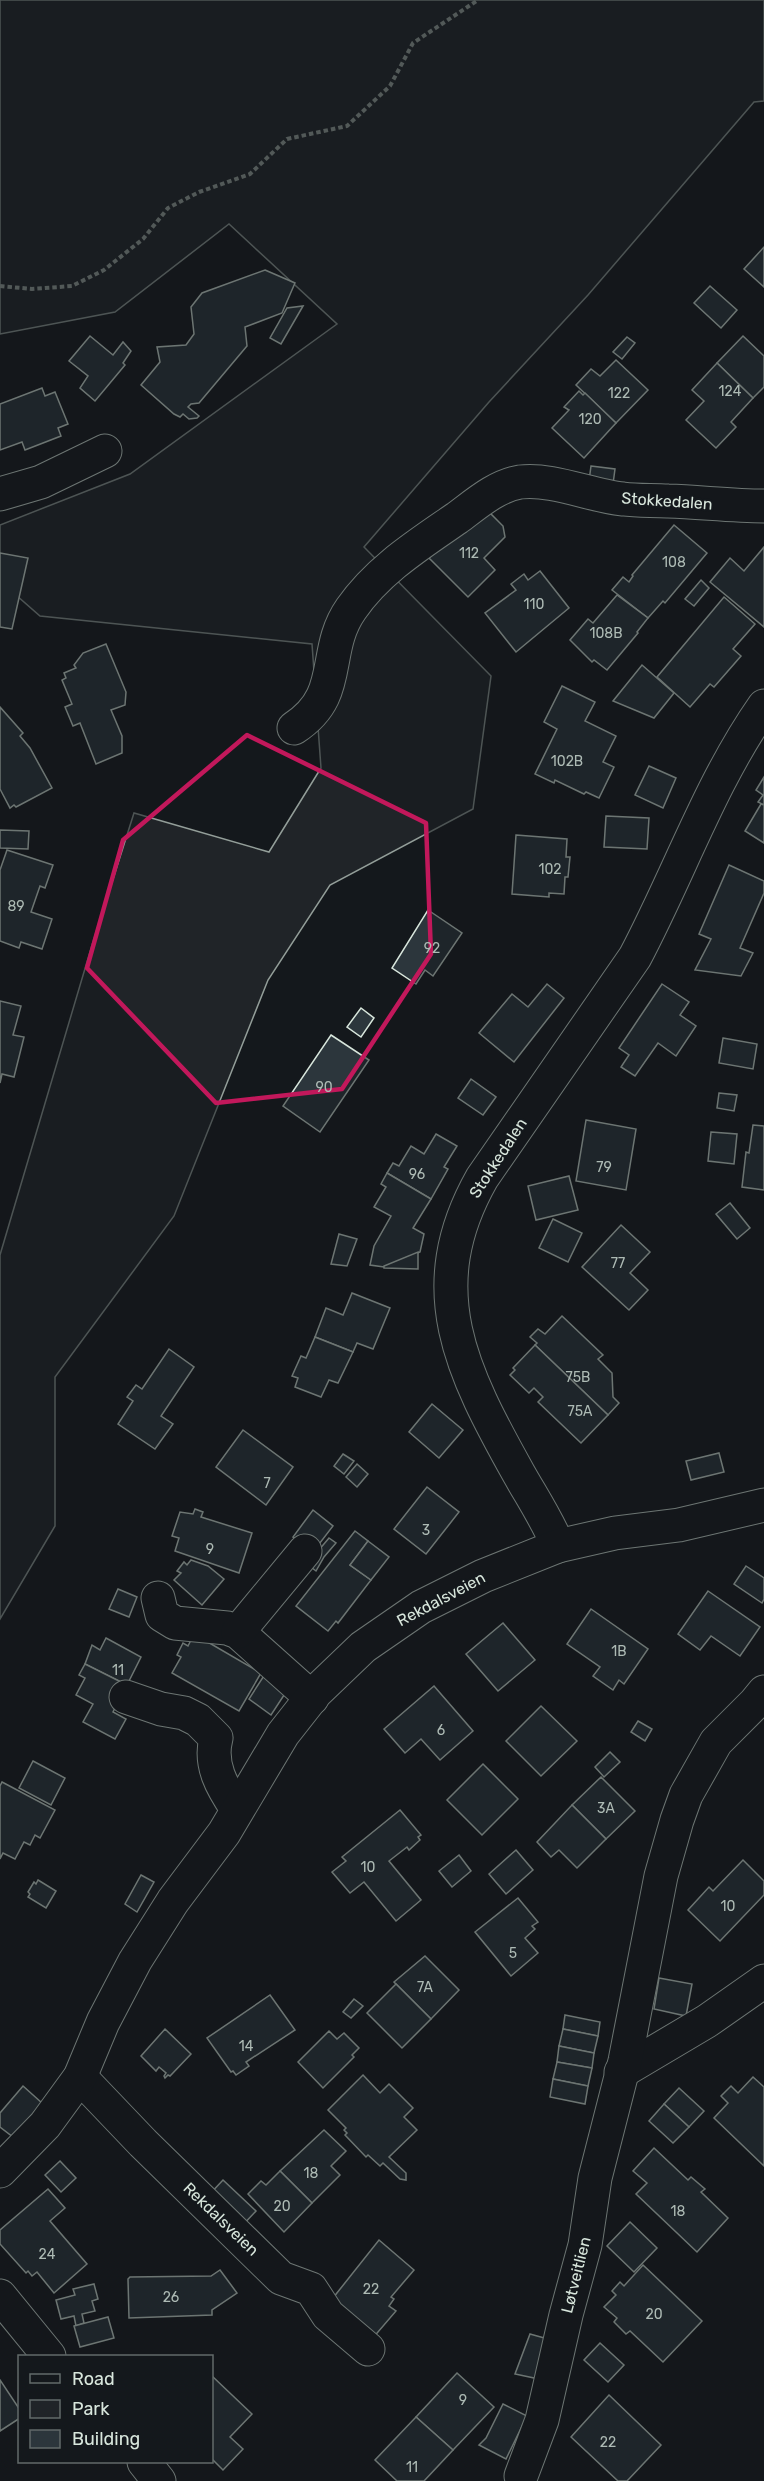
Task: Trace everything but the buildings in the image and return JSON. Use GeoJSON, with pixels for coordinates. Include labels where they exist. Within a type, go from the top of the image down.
{"type":"FeatureCollection","features":[{"type":"Feature","properties":{"kind":"street"},"geometry":{"type":"LineString","coordinates":[[0,494],[41,482],[105,451]]}},
{"type":"Feature","properties":{"kind":"street","name":"Stokkedalen"},"geometry":{"type":"LineString","coordinates":[[294,728],[310,718],[319,706],[328,685],[339,631],[346,616],[361,595],[392,565],[491,493],[520,482],[572,488],[622,500],[764,506]]}},
{"type":"Feature","properties":{"kind":"street","name":"Stokkedalen"},"geometry":{"type":"LineString","coordinates":[[558,1546],[472,1386],[453,1322],[450,1300],[453,1250],[467,1205],[483,1178],[635,957],[726,765],[764,706]]}},
{"type":"Feature","properties":{"kind":"street"},"geometry":{"type":"LineString","coordinates":[[558,1546],[615,1533],[679,1525],[764,1505]]}},
{"type":"Feature","properties":{"kind":"street","name":"Rekdalsveien"},"geometry":{"type":"LineString","coordinates":[[0,2171],[45,2125],[80,2077],[103,2022],[135,1961],[173,1901],[224,1833],[283,1734],[312,1698],[363,1647],[421,1607],[483,1576],[558,1546]]}},
{"type":"Feature","properties":{"kind":"street"},"geometry":{"type":"LineString","coordinates":[[238,1632],[305,1551]]}},
{"type":"Feature","properties":{"kind":"street"},"geometry":{"type":"LineString","coordinates":[[158,1598],[162,1615],[175,1623],[227,1628],[238,1632],[312,1698]]}},
{"type":"Feature","properties":{"kind":"street","name":"Løtveitlien"},"geometry":{"type":"LineString","coordinates":[[521,2476],[542,2420],[566,2314],[585,2245],[595,2178],[625,2061],[661,1876],[676,1820],[686,1795],[716,1742],[764,1692]]}},
{"type":"Feature","properties":{"kind":"street"},"geometry":{"type":"LineString","coordinates":[[126,1697],[161,1709],[184,1713],[198,1720],[216,1738],[212,1753],[223,1788],[237,1809]]}},
{"type":"Feature","properties":{"kind":"street"},"geometry":{"type":"LineString","coordinates":[[621,2072],[707,2021],[764,1982]]}},
{"type":"Feature","properties":{"kind":"street","name":"Rekdalsveien"},"geometry":{"type":"LineString","coordinates":[[80,2077],[143,2143],[281,2278],[311,2289],[328,2315],[368,2349]]}},
{"type":"Feature","properties":{"kind":"street"},"geometry":{"type":"LineString","coordinates":[[0,2296],[48,2355]]}},
{"type":"Feature","properties":{"kind":"street"},"geometry":{"type":"LineString","coordinates":[[145,2463],[159,2481]]}},
{"type":"Feature","properties":{"kind":"path"},"geometry":{"type":"LineString","coordinates":[[0,286],[32,290],[72,286],[104,270],[143,239],[168,207],[199,192],[250,174],[287,139],[347,126],[390,86],[413,43],[478,0]]}},
{"type":"Feature","properties":{"kind":"highlighted area"},"geometry":{"type":"Polygon","coordinates":[[[247,735],[426,823],[431,954],[342,1089],[216,1103],[87,968],[123,840],[247,735]]]}},
{"type":"Feature","properties":{"kind":"green space"},"geometry":{"type":"Polygon","coordinates":[[[0,0],[764,0],[764,101],[754,102],[588,295],[489,402],[364,547],[491,676],[473,809],[330,885],[268,980],[174,1216],[55,1377],[55,1526],[0,1619],[0,1255],[92,945],[134,813],[269,852],[321,768],[312,644],[40,616],[0,581],[0,525],[130,474],[337,324],[229,224],[115,312],[0,334],[0,0]]]}}]}
